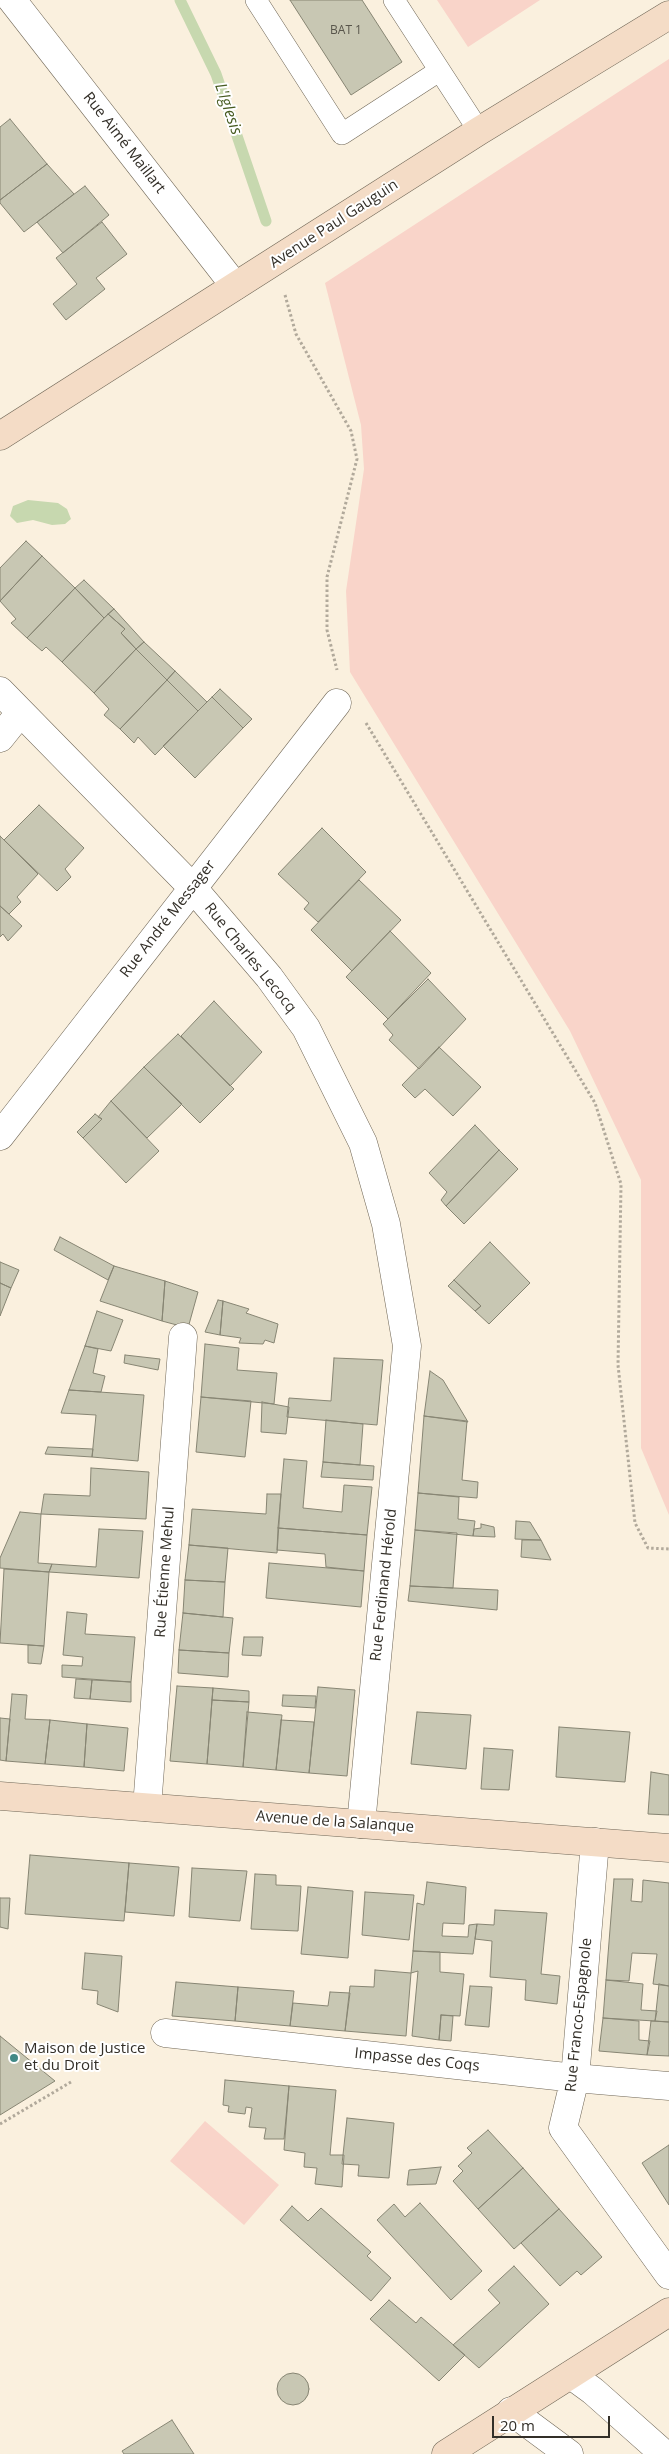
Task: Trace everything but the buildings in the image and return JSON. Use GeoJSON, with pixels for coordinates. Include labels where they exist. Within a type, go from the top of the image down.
{"type":"FeatureCollection","features":[{"type":"Feature","properties":{"kind":"street","name":"Rue Aimé Maillart"},"geometry":{"type":"LineString","coordinates":[[12,0],[235,286]]}},
{"type":"Feature","properties":{"kind":"street","name":"Avenue Paul Gauguin"},"geometry":{"type":"LineString","coordinates":[[0,436],[478,131],[669,15]]}},
{"type":"Feature","properties":{"kind":"street","name":"Rue Charles Lecocq"},"geometry":{"type":"LineString","coordinates":[[0,691],[192,887],[269,976],[306,1028],[363,1142],[386,1224],[407,1346]]}},
{"type":"Feature","properties":{"kind":"street","name":"Rue André Messager"},"geometry":{"type":"LineString","coordinates":[[0,1136],[336,703]]}},
{"type":"Feature","properties":{"kind":"street"},"geometry":{"type":"LineString","coordinates":[[0,738],[20,713]]}},
{"type":"Feature","properties":{"kind":"street","name":"Rue Étienne Mehul"},"geometry":{"type":"LineString","coordinates":[[147,1807],[183,1337]]}},
{"type":"Feature","properties":{"kind":"street","name":"Rue Ferdinand Hérold"},"geometry":{"type":"LineString","coordinates":[[361,1824],[407,1346]]}},
{"type":"Feature","properties":{"kind":"street","name":"Avenue de la Salanque"},"geometry":{"type":"LineString","coordinates":[[0,1796],[669,1848]]}},
{"type":"Feature","properties":{"kind":"street","name":"Rue Franco-Espagnole"},"geometry":{"type":"LineString","coordinates":[[596,1842],[575,2078],[563,2128],[669,2275]]}},
{"type":"Feature","properties":{"kind":"street","name":"Impasse des Coqs"},"geometry":{"type":"LineString","coordinates":[[165,2033],[575,2078],[669,2086]]}},
{"type":"Feature","properties":{"kind":"street"},"geometry":{"type":"LineString","coordinates":[[446,2454],[669,2312]]}},
{"type":"Feature","properties":{"kind":"street"},"geometry":{"type":"LineString","coordinates":[[571,2375],[593,2391],[664,2454]]}},
{"type":"Feature","properties":{"kind":"street"},"geometry":{"type":"LineString","coordinates":[[511,2411],[569,2454]]}},
{"type":"Feature","properties":{"kind":"lane"},"geometry":{"type":"LineString","coordinates":[[256,0],[342,134],[439,71]]}},
{"type":"Feature","properties":{"kind":"lane"},"geometry":{"type":"LineString","coordinates":[[394,0],[478,131]]}},
{"type":"Feature","properties":{"kind":"path"},"geometry":{"type":"LineString","coordinates":[[276,261],[296,334],[351,431],[357,459],[327,577],[327,630],[337,672]]}},
{"type":"Feature","properties":{"kind":"path"},"geometry":{"type":"LineString","coordinates":[[361,716],[595,1103],[621,1184],[618,1365],[635,1523],[648,1548],[669,1549]]}},
{"type":"Feature","properties":{"kind":"path"},"geometry":{"type":"LineString","coordinates":[[0,2124],[71,2082]]}},
{"type":"Feature","properties":{"kind":"shaded area"},"geometry":{"type":"Polygon","coordinates":[[[437,0],[540,0],[468,47],[437,0]]]}},
{"type":"Feature","properties":{"kind":"shaded area"},"geometry":{"type":"Polygon","coordinates":[[[669,59],[669,1515],[641,1448],[641,1180],[570,1031],[350,672],[346,591],[364,469],[361,425],[325,283],[669,59]]]}},
{"type":"Feature","properties":{"kind":"shaded area"},"geometry":{"type":"Polygon","coordinates":[[[28,500],[58,503],[67,509],[71,519],[65,524],[52,525],[33,520],[17,523],[10,516],[13,506],[28,500]]]}},
{"type":"Feature","properties":{"kind":"shaded area"},"geometry":{"type":"Polygon","coordinates":[[[205,2121],[279,2185],[244,2225],[170,2161],[205,2121]]]}},
{"type":"Feature","properties":{"kind":"waterway","name":"L'Iglesis"},"geometry":{"type":"LineString","coordinates":[[180,0],[216,74],[266,221]]}},
{"type":"Feature","properties":{"kind":"place","name":"Maison de Justice et du Droit"},"geometry":{"type":"Point","coordinates":[14,2058]}}]}
